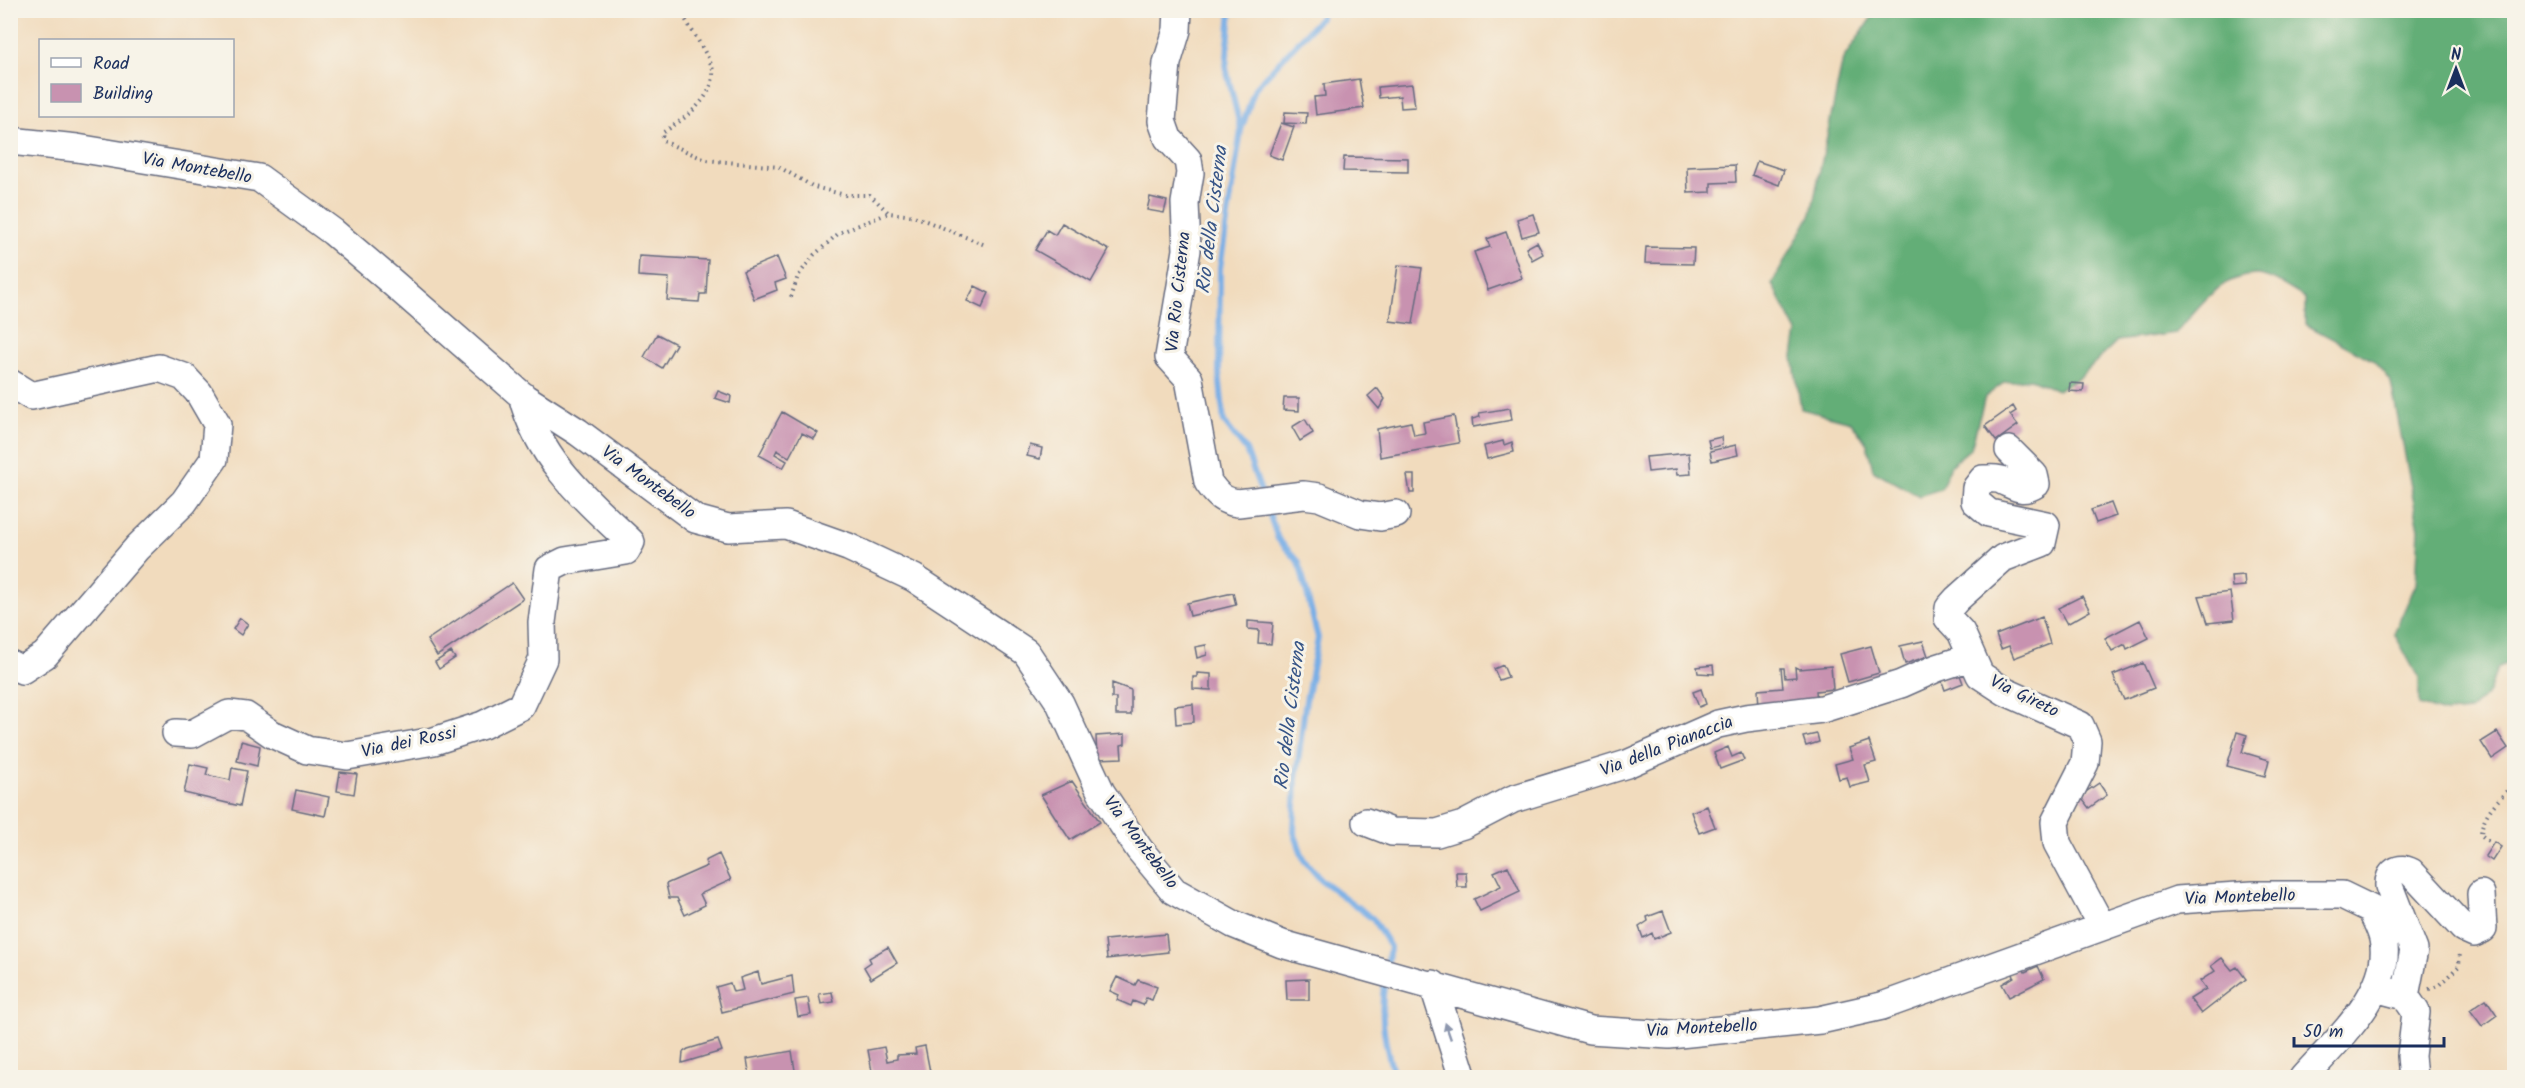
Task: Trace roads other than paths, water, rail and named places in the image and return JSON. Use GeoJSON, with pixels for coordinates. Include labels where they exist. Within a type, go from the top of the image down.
{"type":"FeatureCollection","features":[{"type":"Feature","properties":{"kind":"street","name":"Via Rio Cisterna"},"geometry":{"type":"LineString","coordinates":[[1178,10],[1177,30],[1167,63],[1162,121],[1168,138],[1188,160],[1190,173],[1185,203],[1187,250],[1169,357],[1189,379],[1208,482],[1216,494],[1227,502],[1267,498],[1319,497],[1360,514],[1380,517],[1396,514]]}},
{"type":"Feature","properties":{"kind":"street","name":"Via Montebello"},"geometry":{"type":"LineString","coordinates":[[10,141],[77,148],[259,178],[360,255],[522,395],[578,432],[695,519],[728,528],[786,525],[848,547],[914,578],[1026,652],[1060,704],[1101,792],[1139,849],[1174,891],[1233,924],[1282,944],[1367,969],[1433,984],[1590,1030],[1669,1035],[1820,1020],[1882,1006],[2101,925],[2177,900],[2253,895],[2342,895],[2371,909],[2383,938],[2385,956],[2375,988],[2356,1019],[2303,1077]]}},
{"type":"Feature","properties":{"kind":"street"},"geometry":{"type":"LineString","coordinates":[[10,383],[31,396],[159,368],[184,376],[199,393],[217,424],[214,459],[184,502],[137,548],[45,655],[22,670],[10,664]]}},
{"type":"Feature","properties":{"kind":"street","name":"Via dei Rossi"},"geometry":{"type":"LineString","coordinates":[[176,733],[192,734],[229,714],[246,716],[272,734],[307,750],[347,756],[434,741],[483,724],[521,706],[543,659],[542,622],[549,569],[565,561],[626,551],[631,542],[568,483],[537,432],[522,395]]}},
{"type":"Feature","properties":{"kind":"street","name":"Via Gireto"},"geometry":{"type":"LineString","coordinates":[[2009,450],[2034,475],[2036,484],[2018,489],[2001,479],[1983,479],[1976,488],[1975,501],[1989,513],[2046,525],[2042,543],[2003,558],[1949,608],[1948,618],[1961,632],[1980,675],[2006,692],[2080,724],[2086,741],[2085,763],[2055,822],[2057,843],[2101,925]]}},
{"type":"Feature","properties":{"kind":"street","name":"Via della Pianaccia"},"geometry":{"type":"LineString","coordinates":[[1366,822],[1392,832],[1437,833],[1463,825],[1513,799],[1628,764],[1718,724],[1746,717],[1822,710],[1901,684],[1937,668],[1971,657]]}},
{"type":"Feature","properties":{"kind":"street"},"geometry":{"type":"LineString","coordinates":[[2405,996],[2414,950],[2389,886],[2392,874],[2399,869],[2411,872],[2463,928],[2474,933],[2483,929],[2481,894]]}},
{"type":"Feature","properties":{"kind":"street"},"geometry":{"type":"LineString","coordinates":[[1433,984],[1463,1077]]}},
{"type":"Feature","properties":{"kind":"street"},"geometry":{"type":"LineString","coordinates":[[2375,988],[2405,996],[2416,1012],[2411,1056],[2413,1077]]}},
{"type":"Feature","properties":{"kind":"waterway"},"geometry":{"type":"LineString","coordinates":[[1231,10],[1226,68],[1241,130]]}},
{"type":"Feature","properties":{"kind":"waterway","name":"Rio della Cisterna"},"geometry":{"type":"LineString","coordinates":[[1262,494],[1246,450],[1224,422],[1219,372],[1220,268],[1241,130],[1255,88],[1321,17],[1322,10]]}},
{"type":"Feature","properties":{"kind":"waterway","name":"Rio della Cisterna"},"geometry":{"type":"LineString","coordinates":[[1267,507],[1278,539],[1299,562],[1318,638],[1305,706],[1296,779],[1294,832],[1304,860],[1321,880],[1373,919],[1390,947],[1387,965]]}},
{"type":"Feature","properties":{"kind":"waterway","name":"Rio della Cisterna"},"geometry":{"type":"LineString","coordinates":[[1385,981],[1384,1030],[1395,1078]]}}]}
